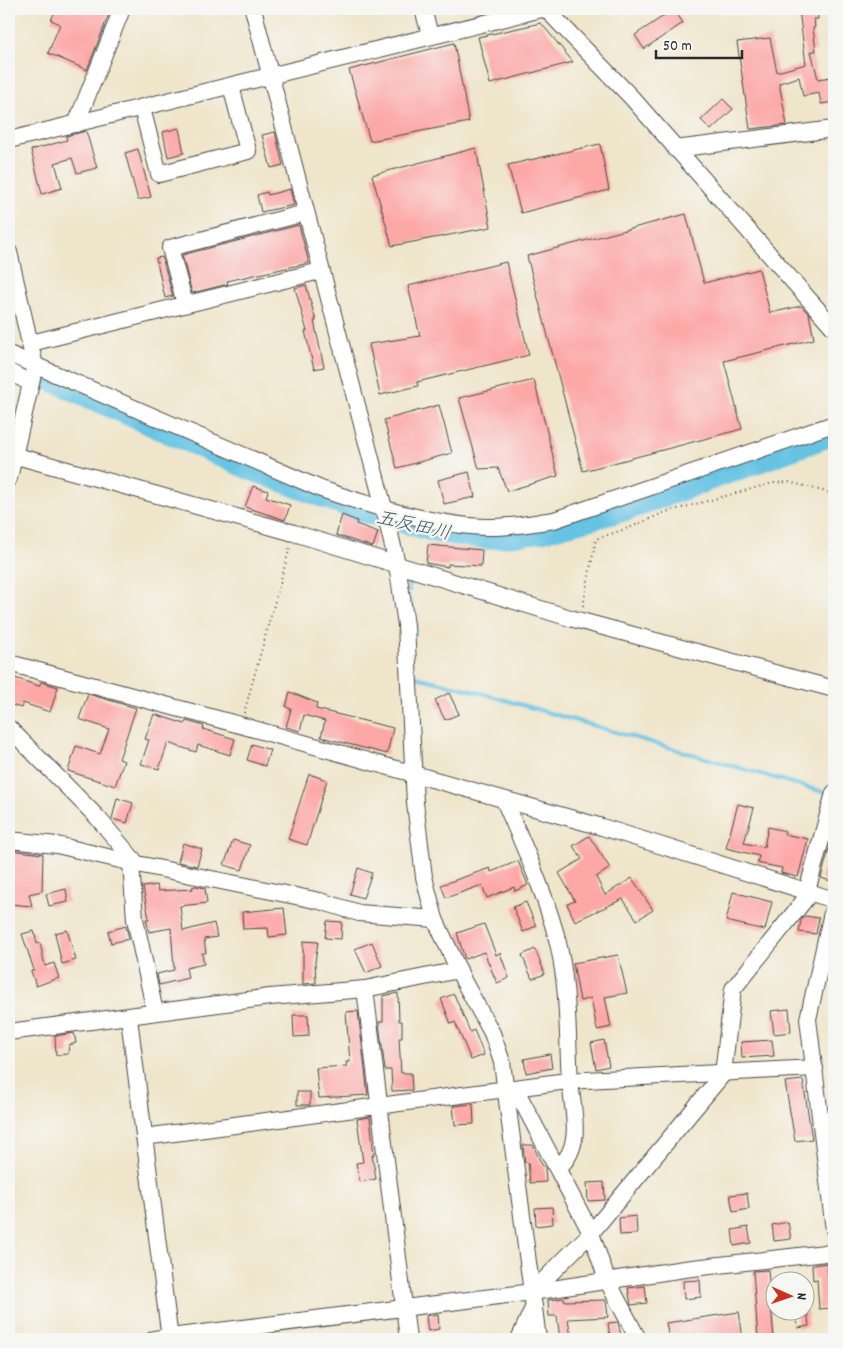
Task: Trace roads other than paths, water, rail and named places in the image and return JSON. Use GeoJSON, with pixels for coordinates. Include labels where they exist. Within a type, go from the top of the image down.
{"type":"FeatureCollection","features":[{"type":"Feature","properties":{"kind":"street"},"geometry":{"type":"LineString","coordinates":[[76,124],[122,9]]}},
{"type":"Feature","properties":{"kind":"street"},"geometry":{"type":"LineString","coordinates":[[253,9],[385,516],[403,566],[418,842],[424,877],[435,919],[492,1033],[511,1089],[558,1168],[591,1233],[607,1280],[638,1339]]}},
{"type":"Feature","properties":{"kind":"street"},"geometry":{"type":"LineString","coordinates":[[424,9],[430,35]]}},
{"type":"Feature","properties":{"kind":"street"},"geometry":{"type":"LineString","coordinates":[[9,140],[542,9]]}},
{"type":"Feature","properties":{"kind":"street"},"geometry":{"type":"LineString","coordinates":[[546,9],[632,98],[834,328]]}},
{"type":"Feature","properties":{"kind":"street"},"geometry":{"type":"LineString","coordinates":[[142,108],[159,174],[248,151],[231,86]]}},
{"type":"Feature","properties":{"kind":"street"},"geometry":{"type":"LineString","coordinates":[[675,149],[834,129]]}},
{"type":"Feature","properties":{"kind":"street"},"geometry":{"type":"LineString","coordinates":[[184,304],[170,248],[306,213]]}},
{"type":"Feature","properties":{"kind":"street"},"geometry":{"type":"LineString","coordinates":[[9,252],[31,342],[33,374],[9,478]]}},
{"type":"Feature","properties":{"kind":"street"},"geometry":{"type":"LineString","coordinates":[[31,342],[320,270]]}},
{"type":"Feature","properties":{"kind":"street"},"geometry":{"type":"LineString","coordinates":[[9,354],[33,374]]}},
{"type":"Feature","properties":{"kind":"street"},"geometry":{"type":"LineString","coordinates":[[9,372],[33,374],[385,516],[485,527],[515,526],[554,520],[834,424]]}},
{"type":"Feature","properties":{"kind":"street"},"geometry":{"type":"LineString","coordinates":[[14,455],[294,533],[580,621],[834,689]]}},
{"type":"Feature","properties":{"kind":"street"},"geometry":{"type":"LineString","coordinates":[[9,663],[240,725],[602,827],[834,900]]}},
{"type":"Feature","properties":{"kind":"street"},"geometry":{"type":"LineString","coordinates":[[9,728],[97,817],[134,864],[135,919],[155,1012]]}},
{"type":"Feature","properties":{"kind":"street"},"geometry":{"type":"LineString","coordinates":[[519,1339],[533,1299],[591,1233],[723,1074],[733,989],[809,891],[833,797]]}},
{"type":"Feature","properties":{"kind":"street"},"geometry":{"type":"LineString","coordinates":[[504,800],[528,857],[556,936],[569,1021],[570,1080],[576,1130],[568,1160],[558,1168]]}},
{"type":"Feature","properties":{"kind":"street"},"geometry":{"type":"LineString","coordinates":[[9,840],[57,845],[134,864],[320,901],[359,913],[435,919]]}},
{"type":"Feature","properties":{"kind":"street"},"geometry":{"type":"LineString","coordinates":[[834,904],[808,1019],[830,1150],[834,1230]]}},
{"type":"Feature","properties":{"kind":"street"},"geometry":{"type":"LineString","coordinates":[[9,1032],[129,1018],[155,1012],[270,998],[365,989],[459,970]]}},
{"type":"Feature","properties":{"kind":"street"},"geometry":{"type":"LineString","coordinates":[[365,989],[408,1339]]}},
{"type":"Feature","properties":{"kind":"street"},"geometry":{"type":"LineString","coordinates":[[129,1018],[170,1338]]}},
{"type":"Feature","properties":{"kind":"street"},"geometry":{"type":"LineString","coordinates":[[144,1137],[294,1115],[379,1106],[570,1080],[815,1068]]}},
{"type":"Feature","properties":{"kind":"street"},"geometry":{"type":"LineString","coordinates":[[511,1089],[538,1339]]}},
{"type":"Feature","properties":{"kind":"street"},"geometry":{"type":"LineString","coordinates":[[154,1339],[404,1308],[533,1299],[607,1280],[834,1252]]}},
{"type":"Feature","properties":{"kind":"waterway","name":"五反田川"},"geometry":{"type":"LineString","coordinates":[[9,362],[248,469],[356,510],[435,532],[487,539],[542,532],[628,510],[834,435]]}},
{"type":"Feature","properties":{"kind":"waterway"},"geometry":{"type":"LineString","coordinates":[[408,573],[409,591]]}},
{"type":"Feature","properties":{"kind":"waterway"},"geometry":{"type":"LineString","coordinates":[[410,600],[415,633]]}},
{"type":"Feature","properties":{"kind":"waterway"},"geometry":{"type":"LineString","coordinates":[[415,675],[415,677],[467,689],[830,794]]}}]}
